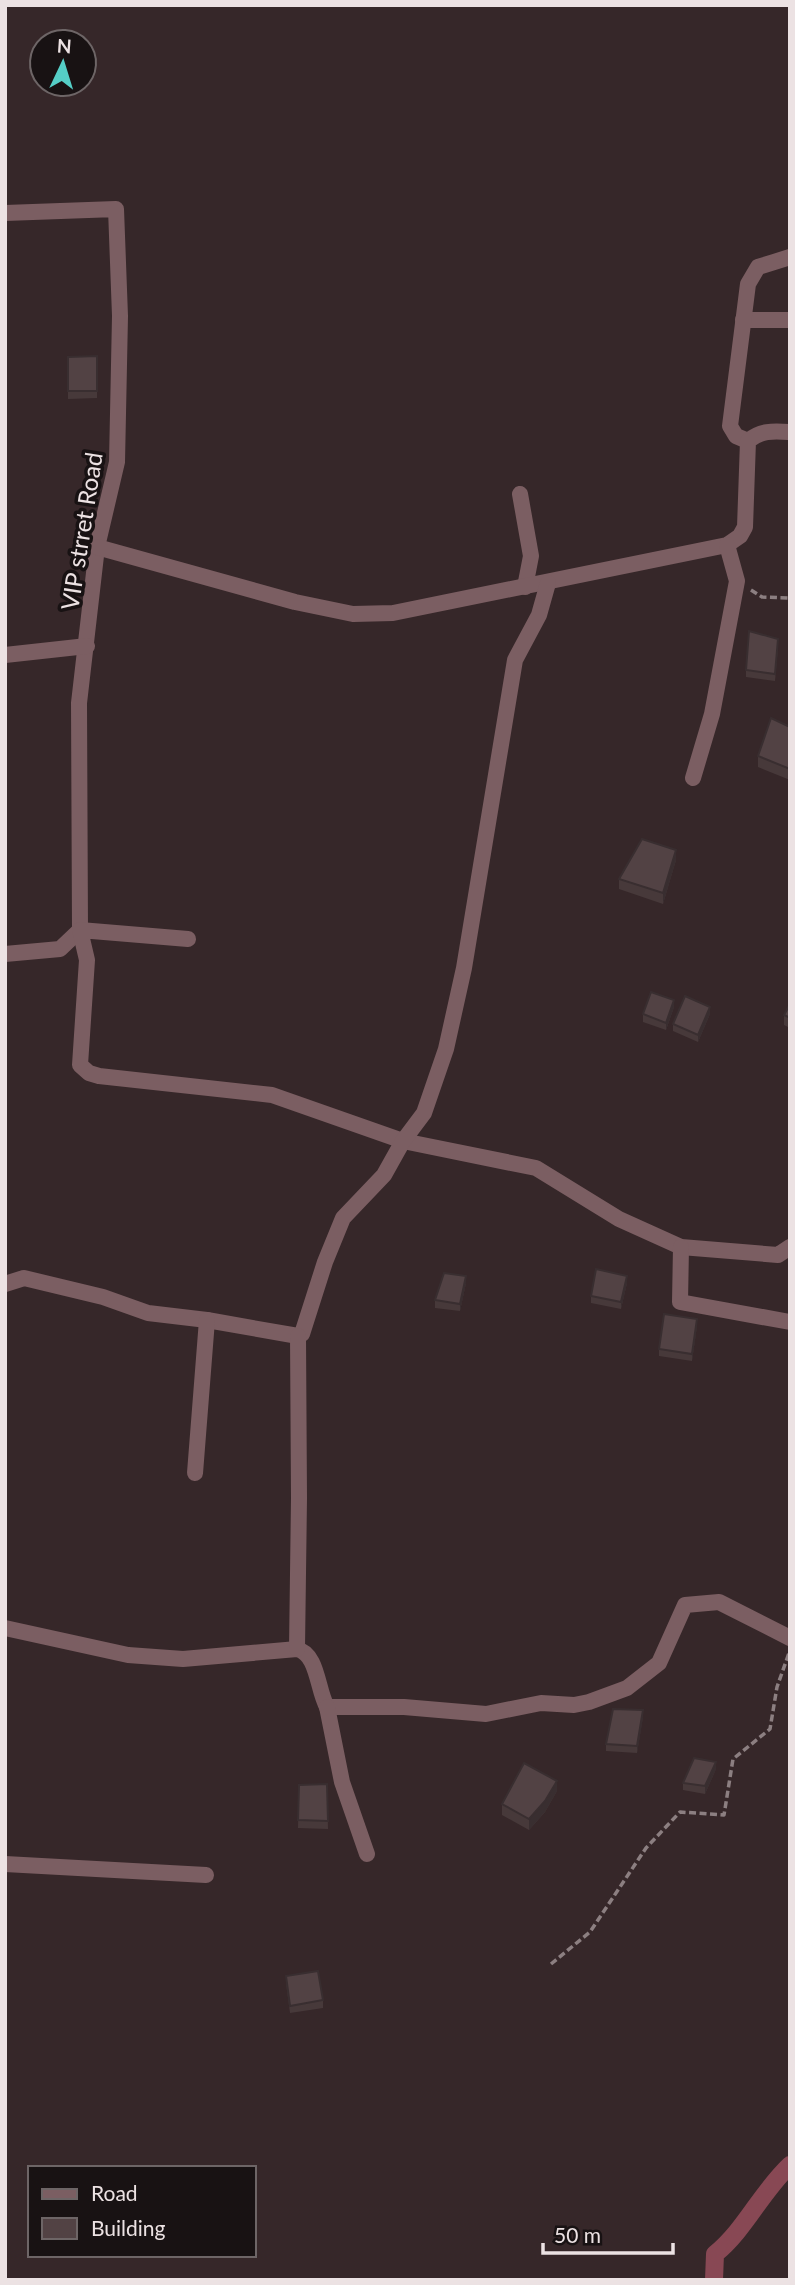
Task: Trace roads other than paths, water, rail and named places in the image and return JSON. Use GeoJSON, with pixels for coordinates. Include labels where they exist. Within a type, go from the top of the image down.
{"type":"FeatureCollection","features":[{"type":"Feature","properties":{"kind":"street","name":"VIP strret Road"},"geometry":{"type":"LineString","coordinates":[[5,213],[116,209],[120,316],[117,462],[97,547],[79,703],[80,930],[87,960],[80,1065],[89,1073],[119,1079],[272,1095],[403,1141]]}},
{"type":"Feature","properties":{"kind":"street"},"geometry":{"type":"LineString","coordinates":[[748,441],[736,436],[730,426],[748,284],[758,267],[790,257]]}},
{"type":"Feature","properties":{"kind":"street"},"geometry":{"type":"LineString","coordinates":[[743,320],[790,320]]}},
{"type":"Feature","properties":{"kind":"street"},"geometry":{"type":"LineString","coordinates":[[97,547],[295,602],[353,614],[393,613],[727,545],[740,536],[745,527],[748,441],[756,434],[770,430],[790,432]]}},
{"type":"Feature","properties":{"kind":"street"},"geometry":{"type":"LineString","coordinates":[[520,494],[531,556],[526,587]]}},
{"type":"Feature","properties":{"kind":"street"},"geometry":{"type":"LineString","coordinates":[[693,778],[712,714],[737,582],[727,545]]}},
{"type":"Feature","properties":{"kind":"street"},"geometry":{"type":"LineString","coordinates":[[5,1284],[24,1278],[103,1297],[148,1313],[298,1336],[302,1334],[325,1262],[343,1218],[384,1175],[403,1141],[424,1113],[446,1049],[464,968],[515,660],[539,615],[548,583]]}},
{"type":"Feature","properties":{"kind":"street"},"geometry":{"type":"LineString","coordinates":[[5,655],[87,646]]}},
{"type":"Feature","properties":{"kind":"street"},"geometry":{"type":"LineString","coordinates":[[5,954],[60,949],[80,930],[188,939]]}},
{"type":"Feature","properties":{"kind":"street"},"geometry":{"type":"LineString","coordinates":[[403,1141],[536,1168],[619,1219],[681,1247],[778,1255],[790,1247]]}},
{"type":"Feature","properties":{"kind":"street"},"geometry":{"type":"LineString","coordinates":[[681,1247],[680,1302],[790,1322]]}},
{"type":"Feature","properties":{"kind":"street"},"geometry":{"type":"LineString","coordinates":[[195,1473],[207,1320]]}},
{"type":"Feature","properties":{"kind":"street"},"geometry":{"type":"LineString","coordinates":[[297,1649],[298,1336]]}},
{"type":"Feature","properties":{"kind":"street"},"geometry":{"type":"LineString","coordinates":[[327,1706],[404,1707],[486,1714],[541,1703],[574,1705],[589,1702],[627,1688],[659,1663],[685,1605],[719,1602],[790,1638]]}},
{"type":"Feature","properties":{"kind":"street"},"geometry":{"type":"LineString","coordinates":[[5,1628],[142,1656],[183,1659],[297,1649],[305,1651],[311,1658],[321,1695],[327,1706],[342,1782],[367,1854]]}},
{"type":"Feature","properties":{"kind":"street"},"geometry":{"type":"LineString","coordinates":[[5,1864],[206,1875]]}},
{"type":"Feature","properties":{"kind":"waterway"},"geometry":{"type":"LineString","coordinates":[[714,2280],[715,2254],[735,2234],[790,2165]]}}]}
